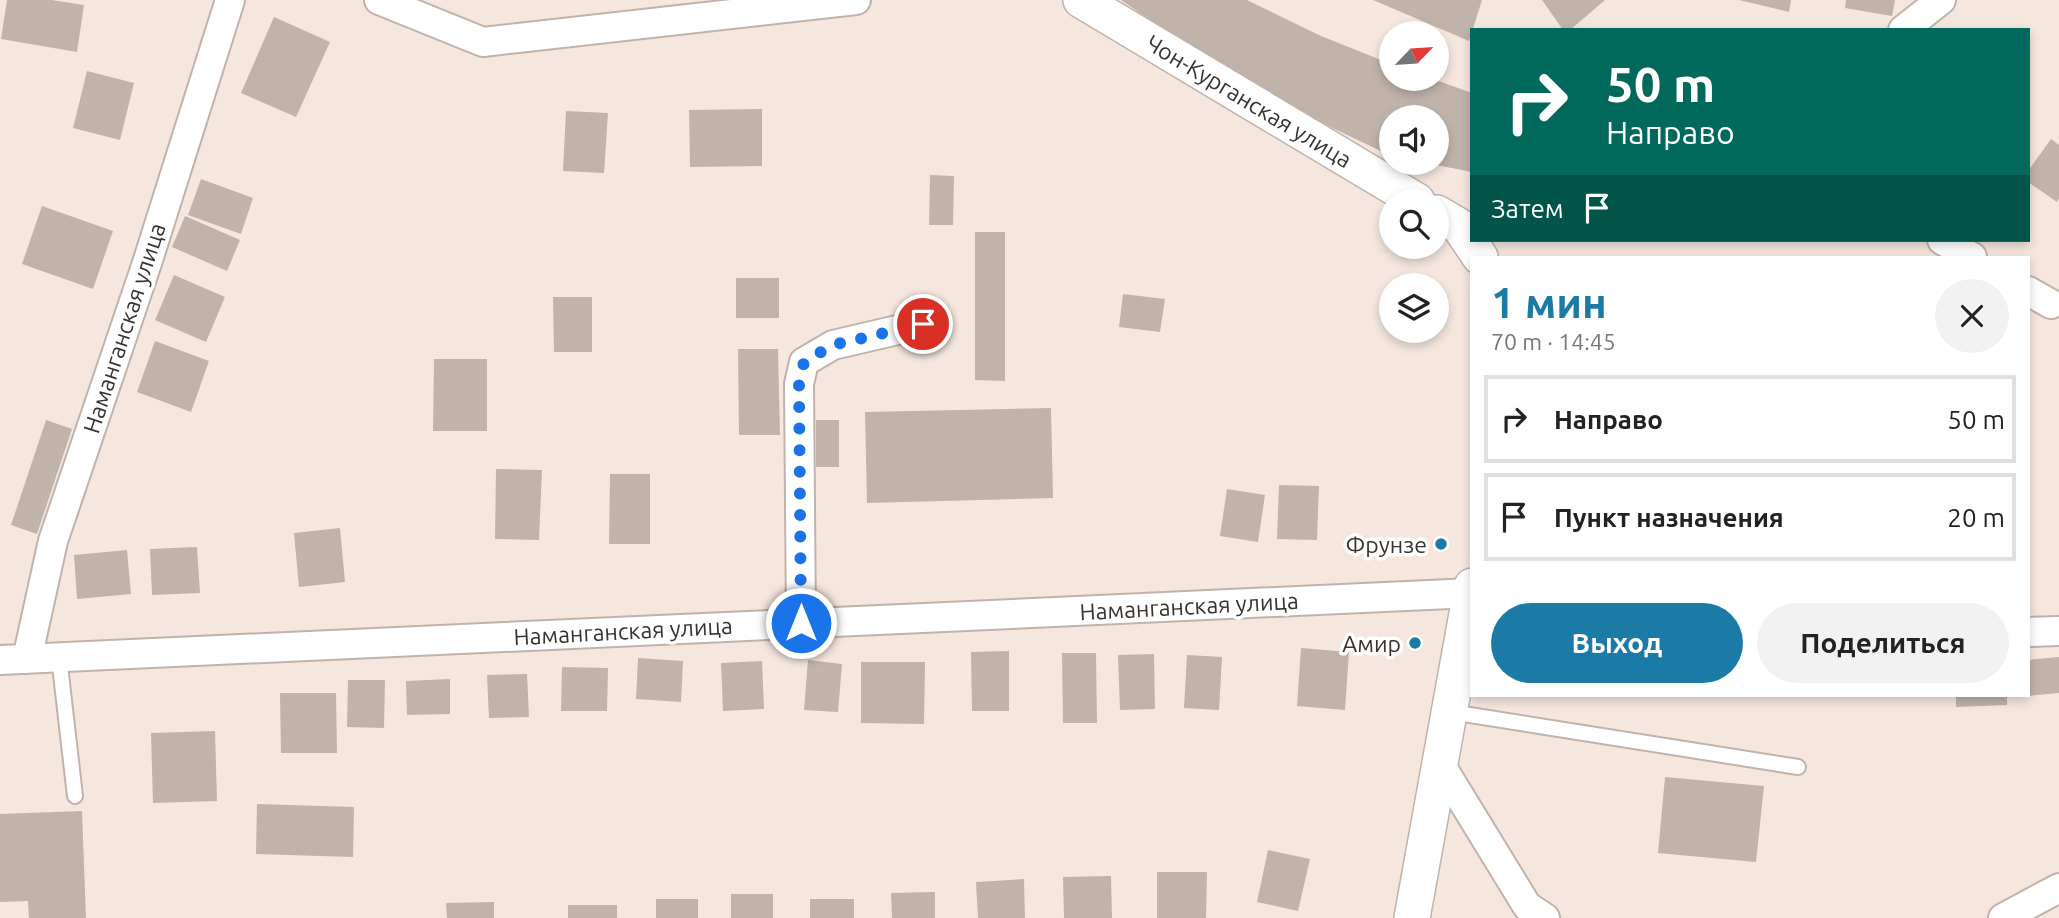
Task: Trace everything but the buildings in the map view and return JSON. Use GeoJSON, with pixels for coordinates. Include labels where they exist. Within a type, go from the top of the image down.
{"type":"FeatureCollection","features":[{"type":"Feature","properties":{"kind":"street","name":"Наманганская улица"},"geometry":{"type":"LineString","coordinates":[[230,0],[148,260],[13,659],[1470,591]]}},
{"type":"Feature","properties":{"kind":"street"},"geometry":{"type":"LineString","coordinates":[[379,0],[437,11],[483,42],[856,0]]}},
{"type":"Feature","properties":{"kind":"street","name":"Чон-Курганская улица"},"geometry":{"type":"LineString","coordinates":[[1081,0],[1397,189]]}},
{"type":"Feature","properties":{"kind":"street"},"geometry":{"type":"LineString","coordinates":[[1906,28],[1941,0]]}},
{"type":"Feature","properties":{"kind":"street"},"geometry":{"type":"LineString","coordinates":[[1456,221],[1470,242]]}},
{"type":"Feature","properties":{"kind":"street"},"geometry":{"type":"LineString","coordinates":[[1946,242],[1970,256]]}},
{"type":"Feature","properties":{"kind":"street"},"geometry":{"type":"LineString","coordinates":[[801,623],[799,384],[804,362],[833,345],[923,324]]}},
{"type":"Feature","properties":{"kind":"street"},"geometry":{"type":"LineString","coordinates":[[1412,918],[1470,596]]}},
{"type":"Feature","properties":{"kind":"street"},"geometry":{"type":"LineString","coordinates":[[2030,632],[2059,631]]}},
{"type":"Feature","properties":{"kind":"street"},"geometry":{"type":"LineString","coordinates":[[1440,764],[1527,906],[1545,918]]}},
{"type":"Feature","properties":{"kind":"street"},"geometry":{"type":"LineString","coordinates":[[2003,918],[2059,888]]}},
{"type":"Feature","properties":{"kind":"lane"},"geometry":{"type":"LineString","coordinates":[[59,657],[75,796]]}},
{"type":"Feature","properties":{"kind":"lane"},"geometry":{"type":"LineString","coordinates":[[1449,712],[1798,767]]}},
{"type":"Feature","properties":{"kind":"place","name":"Фрунзе"},"geometry":{"type":"Point","coordinates":[1441,544]}},
{"type":"Feature","properties":{"kind":"place","name":"Амир"},"geometry":{"type":"Point","coordinates":[1415,643]}},
{"type":"Feature","properties":{"kind":"route"},"geometry":{"type":"LineString","coordinates":[[801,623],[799,384],[804,362],[833,345],[923,324]]}}]}
